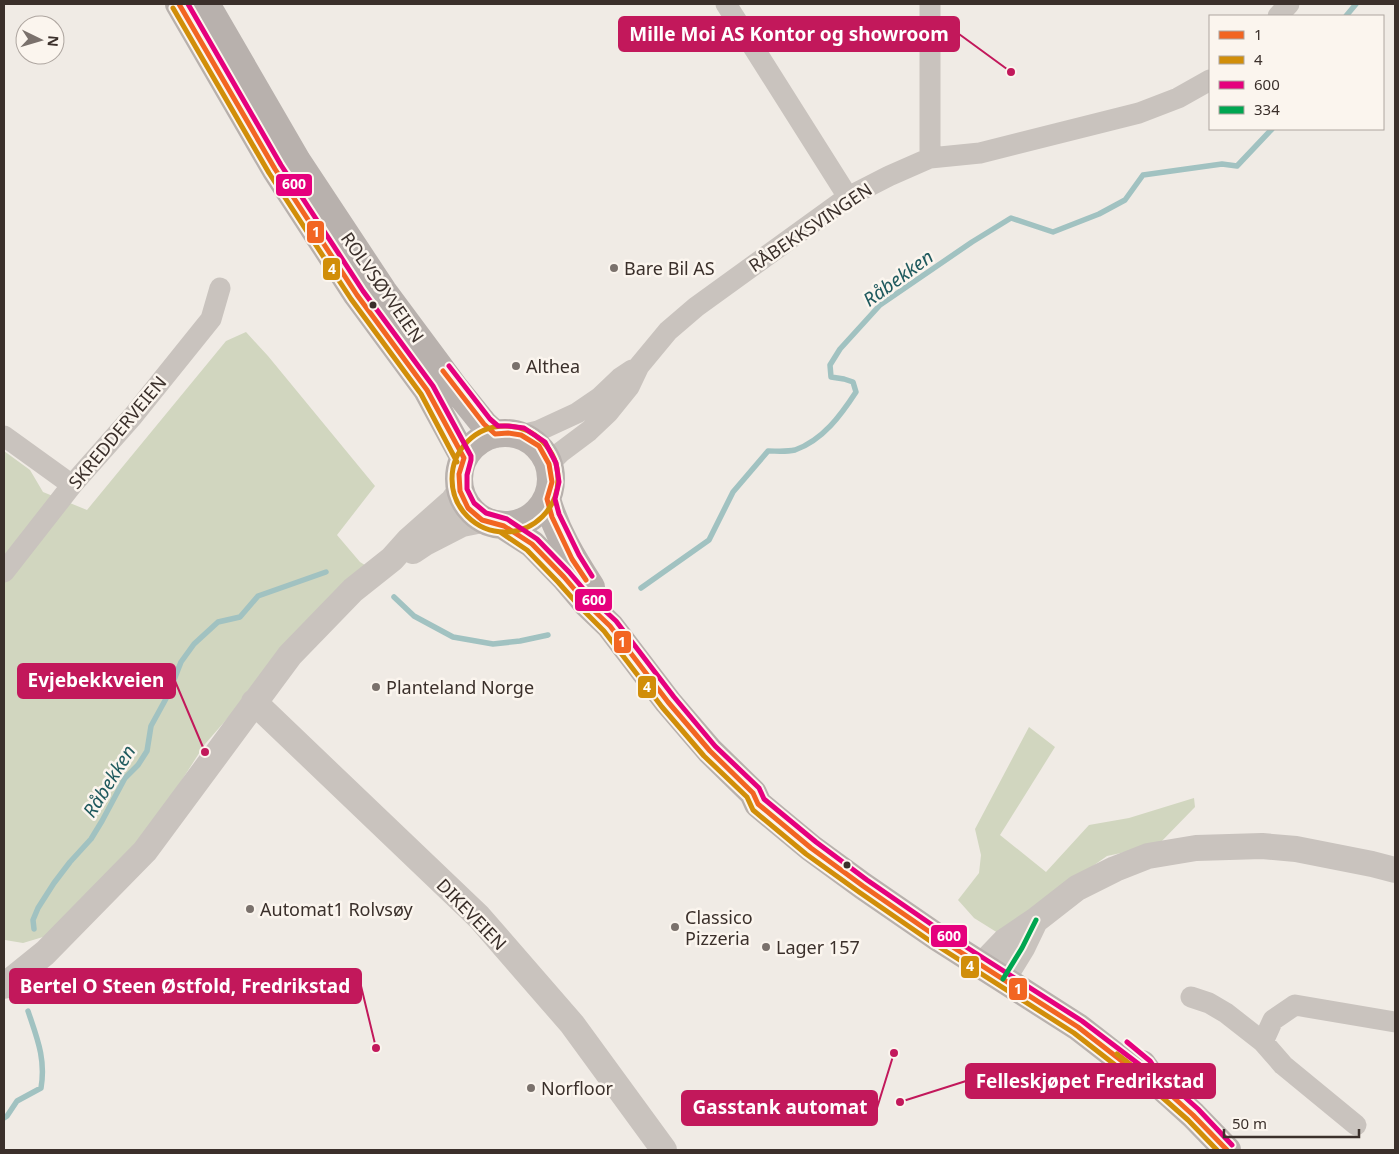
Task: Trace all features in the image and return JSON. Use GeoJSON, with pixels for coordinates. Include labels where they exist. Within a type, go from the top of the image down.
{"type":"FeatureCollection","features":[{"type":"Feature","properties":{"kind":"main road","name":"ROLVSØYVEIEN"},"geometry":{"type":"LineString","coordinates":[[179,4],[276,168],[357,295],[427,390],[464,458]]}},
{"type":"Feature","properties":{"kind":"main road","name":"ROLVSØYVEIEN"},"geometry":{"type":"LineString","coordinates":[[206,4],[297,161],[378,283],[455,388],[484,424],[508,435]]}},
{"type":"Feature","properties":{"kind":"main road"},"geometry":{"type":"LineString","coordinates":[[493,523],[522,523],[537,514],[547,499],[552,482],[549,464],[538,446],[508,435],[477,443],[464,458],[459,474],[460,491],[468,508],[493,523],[532,544],[587,604],[610,626],[668,702],[710,751],[753,793],[758,804],[811,848],[863,886],[997,967],[1136,1072],[1152,1078],[1193,1115],[1227,1150]]}},
{"type":"Feature","properties":{"kind":"main road"},"geometry":{"type":"LineString","coordinates":[[547,499],[552,517],[572,559],[598,598],[610,626]]}},
{"type":"Feature","properties":{"kind":"street"},"geometry":{"type":"LineString","coordinates":[[726,4],[848,197]]}},
{"type":"Feature","properties":{"kind":"street"},"geometry":{"type":"LineString","coordinates":[[930,4],[930,158]]}},
{"type":"Feature","properties":{"kind":"street"},"geometry":{"type":"LineString","coordinates":[[1279,15],[1289,4]]}},
{"type":"Feature","properties":{"kind":"street","name":"RÅBEKKSVINGEN"},"geometry":{"type":"LineString","coordinates":[[549,464],[608,413],[628,387],[639,366],[668,331],[696,307],[848,197],[930,158],[980,153],[1139,113],[1178,98],[1209,81]]}},
{"type":"Feature","properties":{"kind":"street","name":"SKREDDERVEIEN"},"geometry":{"type":"LineString","coordinates":[[4,572],[72,485],[133,416],[211,319],[220,288]]}},
{"type":"Feature","properties":{"kind":"street","name":"RÅBEKKSVINGEN"},"geometry":{"type":"LineString","coordinates":[[508,435],[538,431],[577,413],[598,398],[620,378],[639,366]]}},
{"type":"Feature","properties":{"kind":"street"},"geometry":{"type":"LineString","coordinates":[[4,436],[72,485]]}},
{"type":"Feature","properties":{"kind":"street"},"geometry":{"type":"LineString","coordinates":[[4,986],[45,953],[145,851],[290,655],[353,590],[392,560],[409,540],[453,501],[460,491]]}},
{"type":"Feature","properties":{"kind":"street"},"geometry":{"type":"LineString","coordinates":[[392,560],[462,524],[493,523]]}},
{"type":"Feature","properties":{"kind":"street","name":"DIKEVEIEN"},"geometry":{"type":"LineString","coordinates":[[254,702],[479,917],[572,1024],[664,1150]]}},
{"type":"Feature","properties":{"kind":"street"},"geometry":{"type":"LineString","coordinates":[[997,967],[1022,948],[1036,920],[1077,888],[1115,869],[1148,856],[1196,848],[1262,846],[1296,849],[1395,870]]}},
{"type":"Feature","properties":{"kind":"street"},"geometry":{"type":"LineString","coordinates":[[1191,997],[1209,1003],[1226,1013],[1263,1042],[1283,1065],[1356,1125]]}},
{"type":"Feature","properties":{"kind":"street"},"geometry":{"type":"LineString","coordinates":[[1263,1042],[1273,1020],[1295,1005],[1395,1022]]}},
{"type":"Feature","properties":{"kind":"green space"},"geometry":{"type":"Polygon","coordinates":[[[246,332],[375,486],[337,535],[360,562],[368,567],[262,679],[205,744],[135,853],[53,934],[23,943],[5,940],[4,451],[30,470],[43,492],[87,510],[226,341],[246,332]]]}},
{"type":"Feature","properties":{"kind":"green space"},"geometry":{"type":"Polygon","coordinates":[[[1029,727],[1055,747],[1000,835],[1046,872],[1089,825],[1129,818],[1194,798],[1195,807],[1158,845],[1107,856],[998,933],[974,918],[958,900],[979,873],[981,855],[975,829],[1029,727]]]}},
{"type":"Feature","properties":{"kind":"waterway","name":"Råbekken"},"geometry":{"type":"LineString","coordinates":[[1347,15],[1356,4]]}},
{"type":"Feature","properties":{"kind":"waterway","name":"Råbekken"},"geometry":{"type":"LineString","coordinates":[[641,588],[709,540],[733,492],[768,451],[792,451],[805,446],[823,433],[837,418],[856,392],[853,382],[831,377],[830,365],[840,349],[880,305],[972,242],[1011,218],[1053,232],[1099,214],[1125,200],[1143,175],[1222,164],[1237,166],[1271,130]]}},
{"type":"Feature","properties":{"kind":"waterway","name":"Råbekken"},"geometry":{"type":"LineString","coordinates":[[34,929],[33,920],[38,908],[70,862],[91,839],[125,778],[138,765],[147,751],[151,726],[168,695],[181,662],[194,644],[218,622],[240,617],[258,596],[326,572]]}},
{"type":"Feature","properties":{"kind":"waterway","name":"Råbekken"},"geometry":{"type":"LineString","coordinates":[[394,597],[414,616],[453,637],[493,644],[548,635]]}},
{"type":"Feature","properties":{"kind":"waterway","name":"Råbekken"},"geometry":{"type":"LineString","coordinates":[[4,1118],[17,1101],[41,1088],[41,1058],[28,1011]]}},
{"type":"Feature","properties":{"kind":"transit line","name":"1"},"geometry":{"type":"LineString","coordinates":[[179,4],[275,169],[357,295],[427,390],[464,458],[459,474],[460,491],[468,508],[482,520],[504,526],[532,544],[587,604],[610,626],[668,702],[710,751],[753,793],[758,804],[811,848],[863,886],[937,937],[1078,1027],[1136,1072],[1152,1078],[1193,1115],[1227,1150]]}},
{"type":"Feature","properties":{"kind":"transit line","name":"600"},"geometry":{"type":"LineString","coordinates":[[188,4],[281,165],[363,291],[433,386],[471,456],[467,475],[467,489],[474,503],[486,513],[507,519],[537,539],[592,599],[616,621],[674,697],[715,746],[759,788],[764,799],[816,842],[867,880],[941,931],[1082,1021],[1140,1065],[1155,1071]]}},
{"type":"Feature","properties":{"kind":"transit line","name":"4"},"geometry":{"type":"LineString","coordinates":[[173,8],[269,173],[351,299],[421,394],[457,462]]}},
{"type":"Feature","properties":{"kind":"transit line","name":"600"},"geometry":{"type":"LineString","coordinates":[[449,366],[490,419],[498,426],[524,428],[545,442],[556,463],[559,482],[555,499],[559,514],[579,555],[592,576]]}},
{"type":"Feature","properties":{"kind":"transit line","name":"1"},"geometry":{"type":"LineString","coordinates":[[443,371],[484,424],[495,434],[521,435],[539,446],[549,464],[552,482],[547,499],[552,517],[572,559],[586,580]]}},
{"type":"Feature","properties":{"kind":"transit line","name":"4"},"geometry":{"type":"LineString","coordinates":[[505,426],[525,430],[543,441],[554,459],[558,479],[554,499],[543,517],[525,528],[505,532],[485,528],[467,517],[456,499],[452,479],[456,459],[467,441],[485,430],[505,426]]}},
{"type":"Feature","properties":{"kind":"transit line","name":"4"},"geometry":{"type":"LineString","coordinates":[[500,532],[527,550],[604,631],[662,707],[704,756],[747,797],[753,810],[806,854],[859,892],[933,943],[1074,1033],[1132,1078],[1149,1085]]}},
{"type":"Feature","properties":{"kind":"transit line","name":"334"},"geometry":{"type":"LineString","coordinates":[[1003,979],[1036,920]]}},
{"type":"Feature","properties":{"kind":"transit line","name":"600"},"geometry":{"type":"LineString","coordinates":[[1127,1042],[1150,1061],[1158,1073],[1198,1109],[1232,1145]]}},
{"type":"Feature","properties":{"kind":"transit line","name":"4"},"geometry":{"type":"LineString","coordinates":[[1117,1054],[1139,1071],[1146,1083],[1188,1120],[1217,1150]]}},
{"type":"Feature","properties":{"kind":"place","name":"Mille Moi AS Kontor og showroom"},"geometry":{"type":"Point","coordinates":[1011,72]}},
{"type":"Feature","properties":{"kind":"place","name":"Bare Bil AS"},"geometry":{"type":"Point","coordinates":[614,268]}},
{"type":"Feature","properties":{"kind":"place","name":"Althea"},"geometry":{"type":"Point","coordinates":[516,366]}},
{"type":"Feature","properties":{"kind":"place","name":"Planteland Norge"},"geometry":{"type":"Point","coordinates":[376,687]}},
{"type":"Feature","properties":{"kind":"place","name":"Evjebekkveien"},"geometry":{"type":"Point","coordinates":[205,752]}},
{"type":"Feature","properties":{"kind":"place","name":"Automat1 Rolvsøy"},"geometry":{"type":"Point","coordinates":[250,909]}},
{"type":"Feature","properties":{"kind":"place","name":"Classico Pizzeria"},"geometry":{"type":"Point","coordinates":[675,927]}},
{"type":"Feature","properties":{"kind":"place","name":"Lager 157"},"geometry":{"type":"Point","coordinates":[766,947]}},
{"type":"Feature","properties":{"kind":"place","name":"Bertel O Steen Østfold, Fredrikstad"},"geometry":{"type":"Point","coordinates":[376,1048]}},
{"type":"Feature","properties":{"kind":"place","name":"Gasstank automat"},"geometry":{"type":"Point","coordinates":[894,1053]}},
{"type":"Feature","properties":{"kind":"place","name":"Norfloor"},"geometry":{"type":"Point","coordinates":[531,1088]}},
{"type":"Feature","properties":{"kind":"place","name":"Felleskjøpet Fredrikstad"},"geometry":{"type":"Point","coordinates":[900,1102]}}]}
